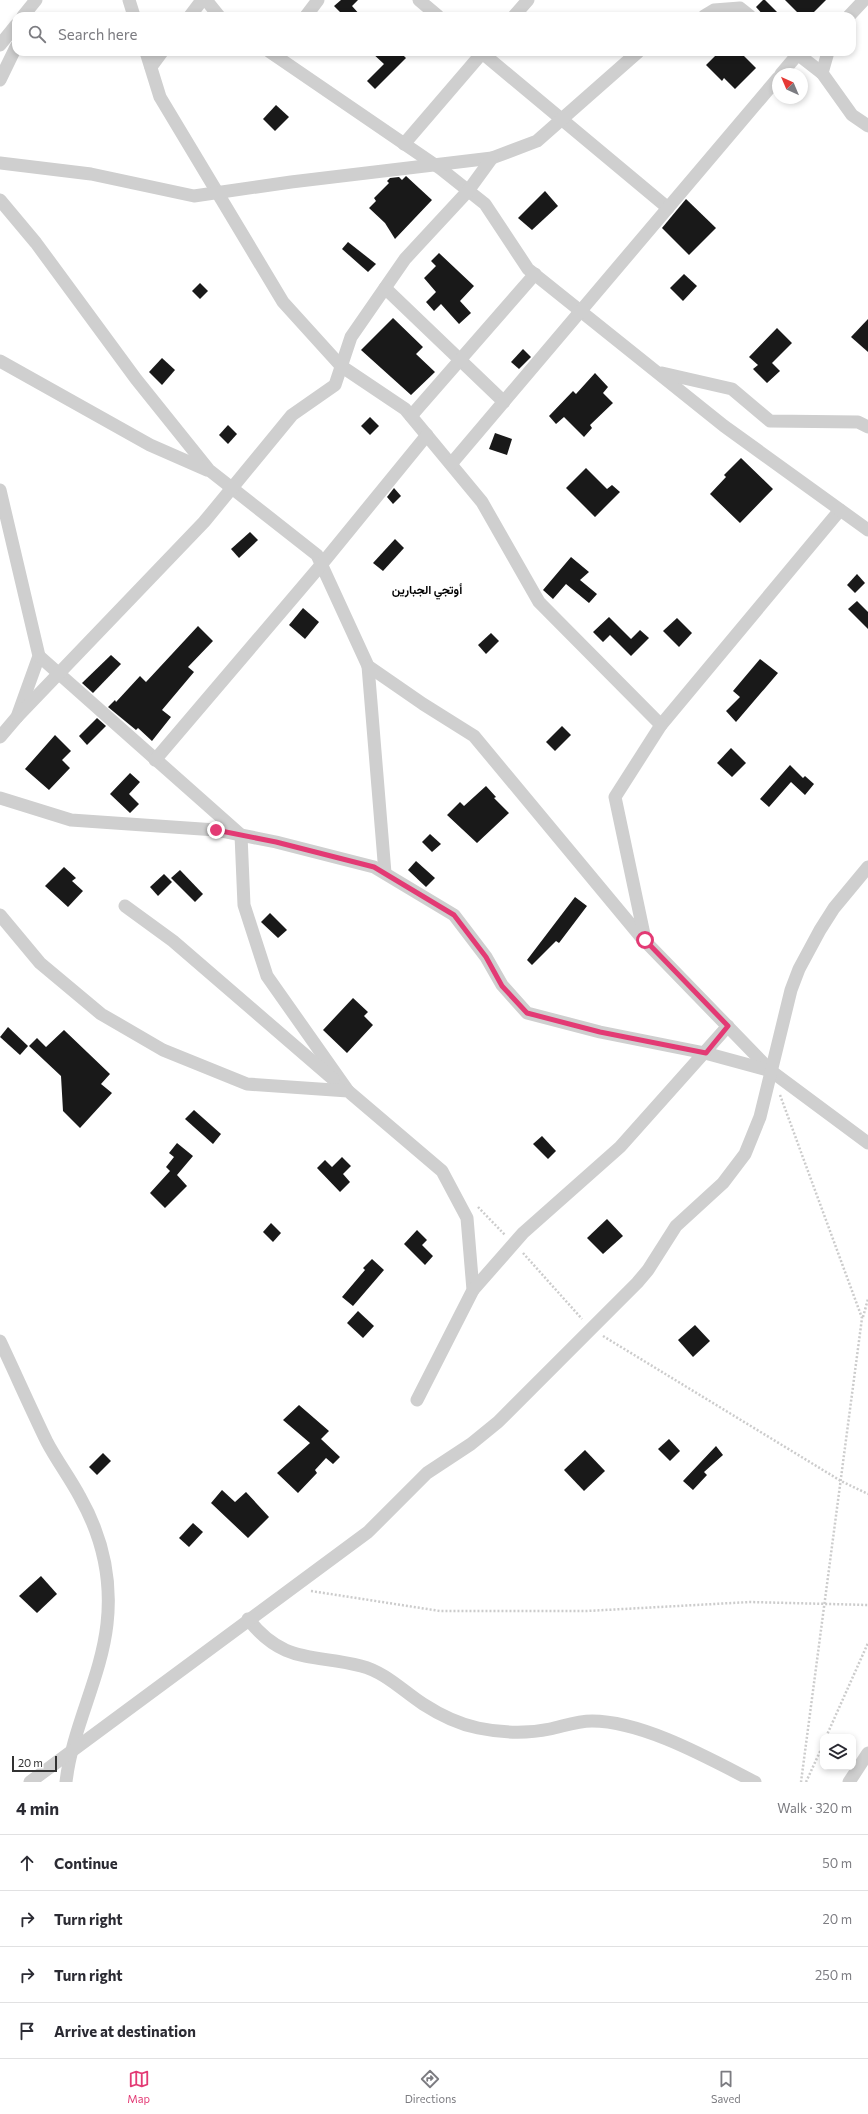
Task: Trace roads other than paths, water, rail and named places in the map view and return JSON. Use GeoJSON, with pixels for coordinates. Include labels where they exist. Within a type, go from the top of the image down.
{"type":"FeatureCollection","features":[{"type":"Feature","properties":{"kind":"street"},"geometry":{"type":"LineString","coordinates":[[28,12],[38,0]]}},
{"type":"Feature","properties":{"kind":"street"},"geometry":{"type":"LineString","coordinates":[[33,12],[38,0]]}},
{"type":"Feature","properties":{"kind":"street"},"geometry":{"type":"LineString","coordinates":[[129,0],[133,12]]}},
{"type":"Feature","properties":{"kind":"street"},"geometry":{"type":"LineString","coordinates":[[193,12],[202,0]]}},
{"type":"Feature","properties":{"kind":"street"},"geometry":{"type":"LineString","coordinates":[[206,0],[216,12]]}},
{"type":"Feature","properties":{"kind":"street"},"geometry":{"type":"LineString","coordinates":[[309,12],[318,0]]}},
{"type":"Feature","properties":{"kind":"street"},"geometry":{"type":"LineString","coordinates":[[418,0],[433,12]]}},
{"type":"Feature","properties":{"kind":"street"},"geometry":{"type":"LineString","coordinates":[[518,12],[528,0]]}},
{"type":"Feature","properties":{"kind":"street"},"geometry":{"type":"LineString","coordinates":[[853,12],[864,0]]}},
{"type":"Feature","properties":{"kind":"street"},"geometry":{"type":"LineString","coordinates":[[711,12],[714,10],[741,8]]}},
{"type":"Feature","properties":{"kind":"street"},"geometry":{"type":"LineString","coordinates":[[0,45],[12,30]]}},
{"type":"Feature","properties":{"kind":"street"},"geometry":{"type":"LineString","coordinates":[[0,80],[12,55]]}},
{"type":"Feature","properties":{"kind":"street"},"geometry":{"type":"LineString","coordinates":[[147,56],[160,97],[283,302],[342,366],[405,409],[482,502],[540,602],[661,725]]}},
{"type":"Feature","properties":{"kind":"street"},"geometry":{"type":"LineString","coordinates":[[151,67],[159,56]]}},
{"type":"Feature","properties":{"kind":"street"},"geometry":{"type":"LineString","coordinates":[[279,56],[433,164],[485,204],[528,269],[724,426],[868,530]]}},
{"type":"Feature","properties":{"kind":"street"},"geometry":{"type":"LineString","coordinates":[[404,144],[479,56]]}},
{"type":"Feature","properties":{"kind":"street"},"geometry":{"type":"LineString","coordinates":[[487,56],[668,208]]}},
{"type":"Feature","properties":{"kind":"street"},"geometry":{"type":"LineString","coordinates":[[0,163],[91,174],[194,196],[433,164],[492,158],[537,141],[633,56]]}},
{"type":"Feature","properties":{"kind":"street"},"geometry":{"type":"LineString","coordinates":[[785,68],[794,56]]}},
{"type":"Feature","properties":{"kind":"street"},"geometry":{"type":"LineString","coordinates":[[800,56],[822,73],[852,115],[868,126]]}},
{"type":"Feature","properties":{"kind":"street"},"geometry":{"type":"LineString","coordinates":[[822,73],[827,56]]}},
{"type":"Feature","properties":{"kind":"street"},"geometry":{"type":"LineString","coordinates":[[451,464],[772,85]]}},
{"type":"Feature","properties":{"kind":"street"},"geometry":{"type":"LineString","coordinates":[[0,737],[17,717],[204,522],[292,415],[335,385],[351,337],[405,259],[468,191],[492,158]]}},
{"type":"Feature","properties":{"kind":"street"},"geometry":{"type":"LineString","coordinates":[[0,200],[36,242],[136,379],[209,470],[317,555],[368,666],[384,873]]}},
{"type":"Feature","properties":{"kind":"street"},"geometry":{"type":"LineString","coordinates":[[411,416],[535,274]]}},
{"type":"Feature","properties":{"kind":"street"},"geometry":{"type":"LineString","coordinates":[[385,288],[504,402]]}},
{"type":"Feature","properties":{"kind":"street"},"geometry":{"type":"LineString","coordinates":[[0,361],[150,445],[209,470]]}},
{"type":"Feature","properties":{"kind":"street"},"geometry":{"type":"LineString","coordinates":[[658,372],[732,389],[770,421],[858,422],[868,427]]}},
{"type":"Feature","properties":{"kind":"street"},"geometry":{"type":"LineString","coordinates":[[155,760],[321,565],[427,435]]}},
{"type":"Feature","properties":{"kind":"street"},"geometry":{"type":"LineString","coordinates":[[0,490],[38,656],[17,717]]}},
{"type":"Feature","properties":{"kind":"street"},"geometry":{"type":"LineString","coordinates":[[645,940],[615,797],[661,725],[840,510]]}},
{"type":"Feature","properties":{"kind":"street"},"geometry":{"type":"LineString","coordinates":[[38,656],[241,835],[244,905],[267,976],[348,1092]]}},
{"type":"Feature","properties":{"kind":"street"},"geometry":{"type":"LineString","coordinates":[[368,666],[422,704],[474,736],[645,940],[771,1071],[868,1143]]}},
{"type":"Feature","properties":{"kind":"street"},"geometry":{"type":"LineString","coordinates":[[0,798],[71,820],[216,830],[366,865],[384,873],[454,915],[486,957],[502,986],[527,1013],[600,1032],[706,1053],[771,1071]]}},
{"type":"Feature","properties":{"kind":"street"},"geometry":{"type":"LineString","coordinates":[[30,1782],[248,1619],[368,1532],[427,1473],[485,1434],[648,1270],[676,1226],[711,1195],[734,1170],[753,1136],[791,990],[799,969],[834,908],[868,867]]}},
{"type":"Feature","properties":{"kind":"street"},"geometry":{"type":"LineString","coordinates":[[125,906],[173,941],[442,1171],[467,1218],[473,1290]]}},
{"type":"Feature","properties":{"kind":"street"},"geometry":{"type":"LineString","coordinates":[[0,916],[40,963],[101,1014],[163,1050],[247,1084],[348,1092]]}},
{"type":"Feature","properties":{"kind":"street"},"geometry":{"type":"LineString","coordinates":[[417,1400],[473,1290],[523,1233],[620,1148],[706,1053],[728,1026]]}},
{"type":"Feature","properties":{"kind":"street"},"geometry":{"type":"LineString","coordinates":[[0,1341],[48,1444],[88,1512],[98,1535],[106,1565],[108,1605],[104,1644],[71,1751],[66,1782]]}},
{"type":"Feature","properties":{"kind":"street"},"geometry":{"type":"LineString","coordinates":[[248,1619],[266,1639],[277,1647],[304,1657],[362,1666],[389,1679],[423,1703],[458,1722],[477,1728],[515,1732],[551,1729],[577,1722],[617,1723],[630,1726],[697,1752],[754,1782]]}},
{"type":"Feature","properties":{"kind":"street"},"geometry":{"type":"LineString","coordinates":[[849,1782],[868,1753]]}},
{"type":"Feature","properties":{"kind":"district","name":"أوتجي الجبارين"},"geometry":{"type":"Point","coordinates":[427,589]}}]}
